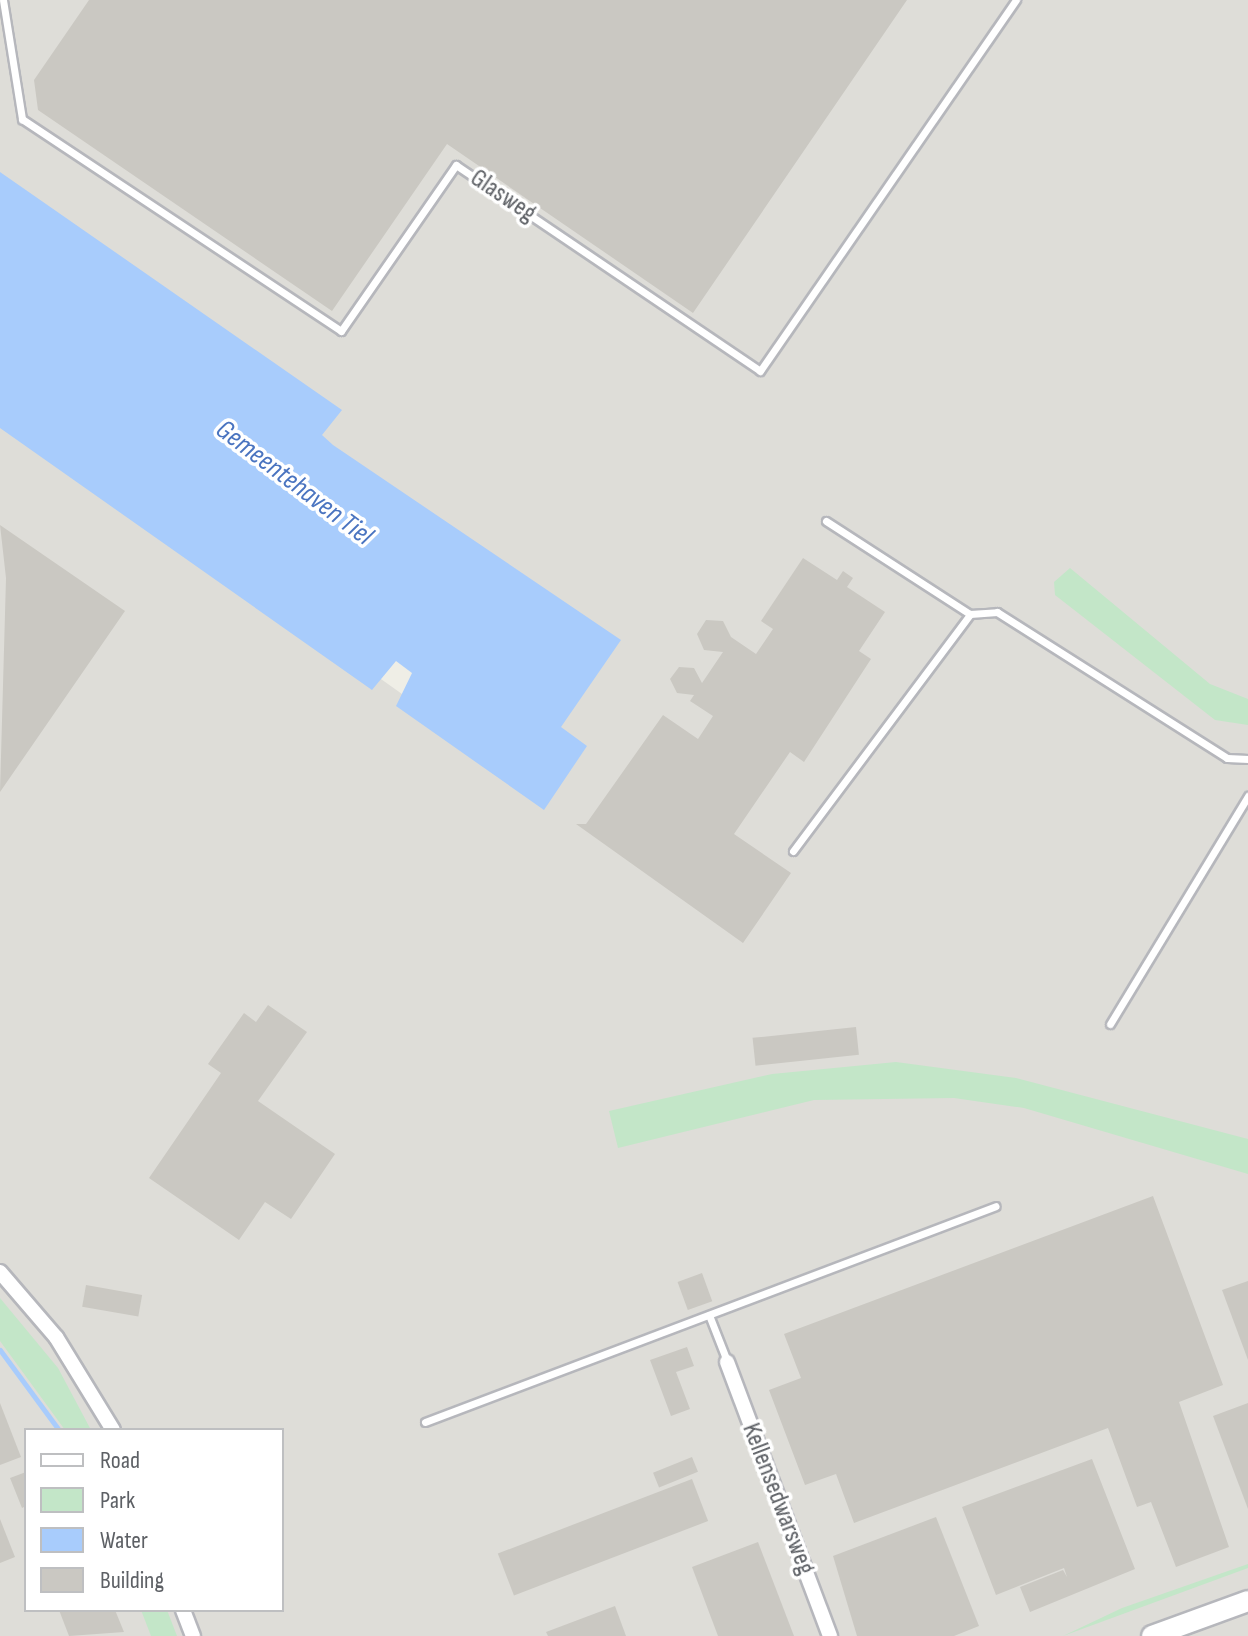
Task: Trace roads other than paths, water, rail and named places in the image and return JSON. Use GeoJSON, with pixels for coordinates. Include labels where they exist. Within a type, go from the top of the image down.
{"type":"FeatureCollection","features":[{"type":"Feature","properties":{"kind":"main road"},"geometry":{"type":"LineString","coordinates":[[1152,1636],[1248,1601]]}},
{"type":"Feature","properties":{"kind":"street"},"geometry":{"type":"LineString","coordinates":[[0,1272],[56,1337],[112,1428]]}},
{"type":"Feature","properties":{"kind":"street","name":"Kellensedwarsweg"},"geometry":{"type":"LineString","coordinates":[[727,1362],[830,1636]]}},
{"type":"Feature","properties":{"kind":"street"},"geometry":{"type":"LineString","coordinates":[[184,1612],[193,1636]]}},
{"type":"Feature","properties":{"kind":"lane","name":"Glasweg"},"geometry":{"type":"LineString","coordinates":[[3,0],[22,119],[341,331],[456,165],[760,371],[1016,0]]}},
{"type":"Feature","properties":{"kind":"lane"},"geometry":{"type":"LineString","coordinates":[[826,521],[970,614],[997,612],[1201,743],[1227,758],[1248,759]]}},
{"type":"Feature","properties":{"kind":"lane"},"geometry":{"type":"LineString","coordinates":[[793,851],[970,614]]}},
{"type":"Feature","properties":{"kind":"lane"},"geometry":{"type":"LineString","coordinates":[[1110,1024],[1248,796]]}},
{"type":"Feature","properties":{"kind":"lane"},"geometry":{"type":"LineString","coordinates":[[425,1422],[996,1206]]}},
{"type":"Feature","properties":{"kind":"lane"},"geometry":{"type":"LineString","coordinates":[[709,1315],[727,1362]]}},
{"type":"Feature","properties":{"kind":"water","name":"Gemeentehaven Tiel"},"geometry":{"type":"Polygon","coordinates":[[[0,172],[342,410],[322,435],[333,445],[621,640],[561,727],[587,746],[544,810],[396,706],[412,673],[396,661],[372,690],[0,428],[0,172]]]}},
{"type":"Feature","properties":{"kind":"waterway"},"geometry":{"type":"LineString","coordinates":[[0,1350],[58,1428]]}}]}
